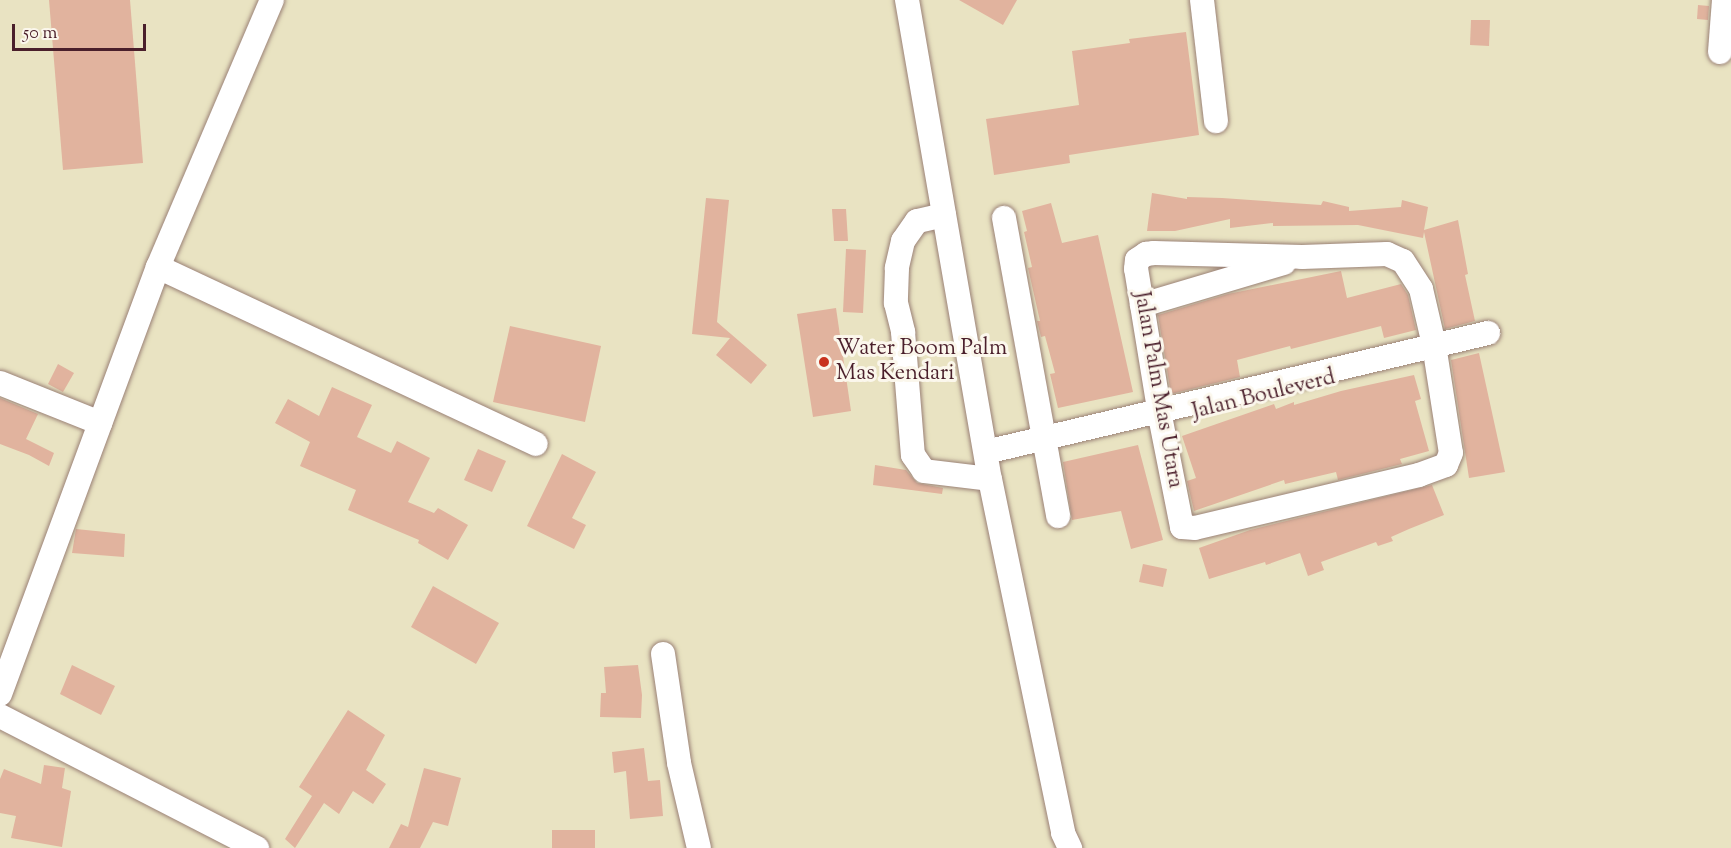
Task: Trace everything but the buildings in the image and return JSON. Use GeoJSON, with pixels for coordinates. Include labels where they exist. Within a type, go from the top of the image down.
{"type":"FeatureCollection","features":[{"type":"Feature","properties":{"kind":"street"},"geometry":{"type":"LineString","coordinates":[[0,694],[158,267],[272,0]]}},
{"type":"Feature","properties":{"kind":"street"},"geometry":{"type":"LineString","coordinates":[[907,0],[988,465],[1064,843]]}},
{"type":"Feature","properties":{"kind":"street"},"geometry":{"type":"LineString","coordinates":[[1202,0],[1216,121]]}},
{"type":"Feature","properties":{"kind":"street"},"geometry":{"type":"LineString","coordinates":[[1720,52],[1724,0]]}},
{"type":"Feature","properties":{"kind":"street"},"geometry":{"type":"LineString","coordinates":[[944,215],[917,221],[903,241],[897,268],[896,303],[903,332],[913,456],[924,471],[988,465]]}},
{"type":"Feature","properties":{"kind":"street"},"geometry":{"type":"LineString","coordinates":[[1004,218],[1058,516]]}},
{"type":"Feature","properties":{"kind":"street","name":"Jalan Palm Mas Utara"},"geometry":{"type":"LineString","coordinates":[[1146,254],[1302,257],[1387,254],[1403,261],[1411,270],[1421,289],[1435,349],[1451,453],[1446,465],[1419,475],[1188,529],[1182,527],[1160,416],[1136,269],[1137,260],[1146,254]]}},
{"type":"Feature","properties":{"kind":"street"},"geometry":{"type":"LineString","coordinates":[[1142,305],[1302,257]]}},
{"type":"Feature","properties":{"kind":"street"},"geometry":{"type":"LineString","coordinates":[[158,267],[536,444]]}},
{"type":"Feature","properties":{"kind":"street","name":"Jalan Bouleverd"},"geometry":{"type":"LineString","coordinates":[[988,465],[1045,443],[1435,349],[1488,333]]}},
{"type":"Feature","properties":{"kind":"street"},"geometry":{"type":"LineString","coordinates":[[0,383],[100,423]]}},
{"type":"Feature","properties":{"kind":"street"},"geometry":{"type":"LineString","coordinates":[[663,654],[679,763],[699,848]]}},
{"type":"Feature","properties":{"kind":"street"},"geometry":{"type":"LineString","coordinates":[[0,716],[257,848]]}},
{"type":"Feature","properties":{"kind":"place","name":"Water Boom Palm Mas Kendari"},"geometry":{"type":"Point","coordinates":[824,362]}}]}
